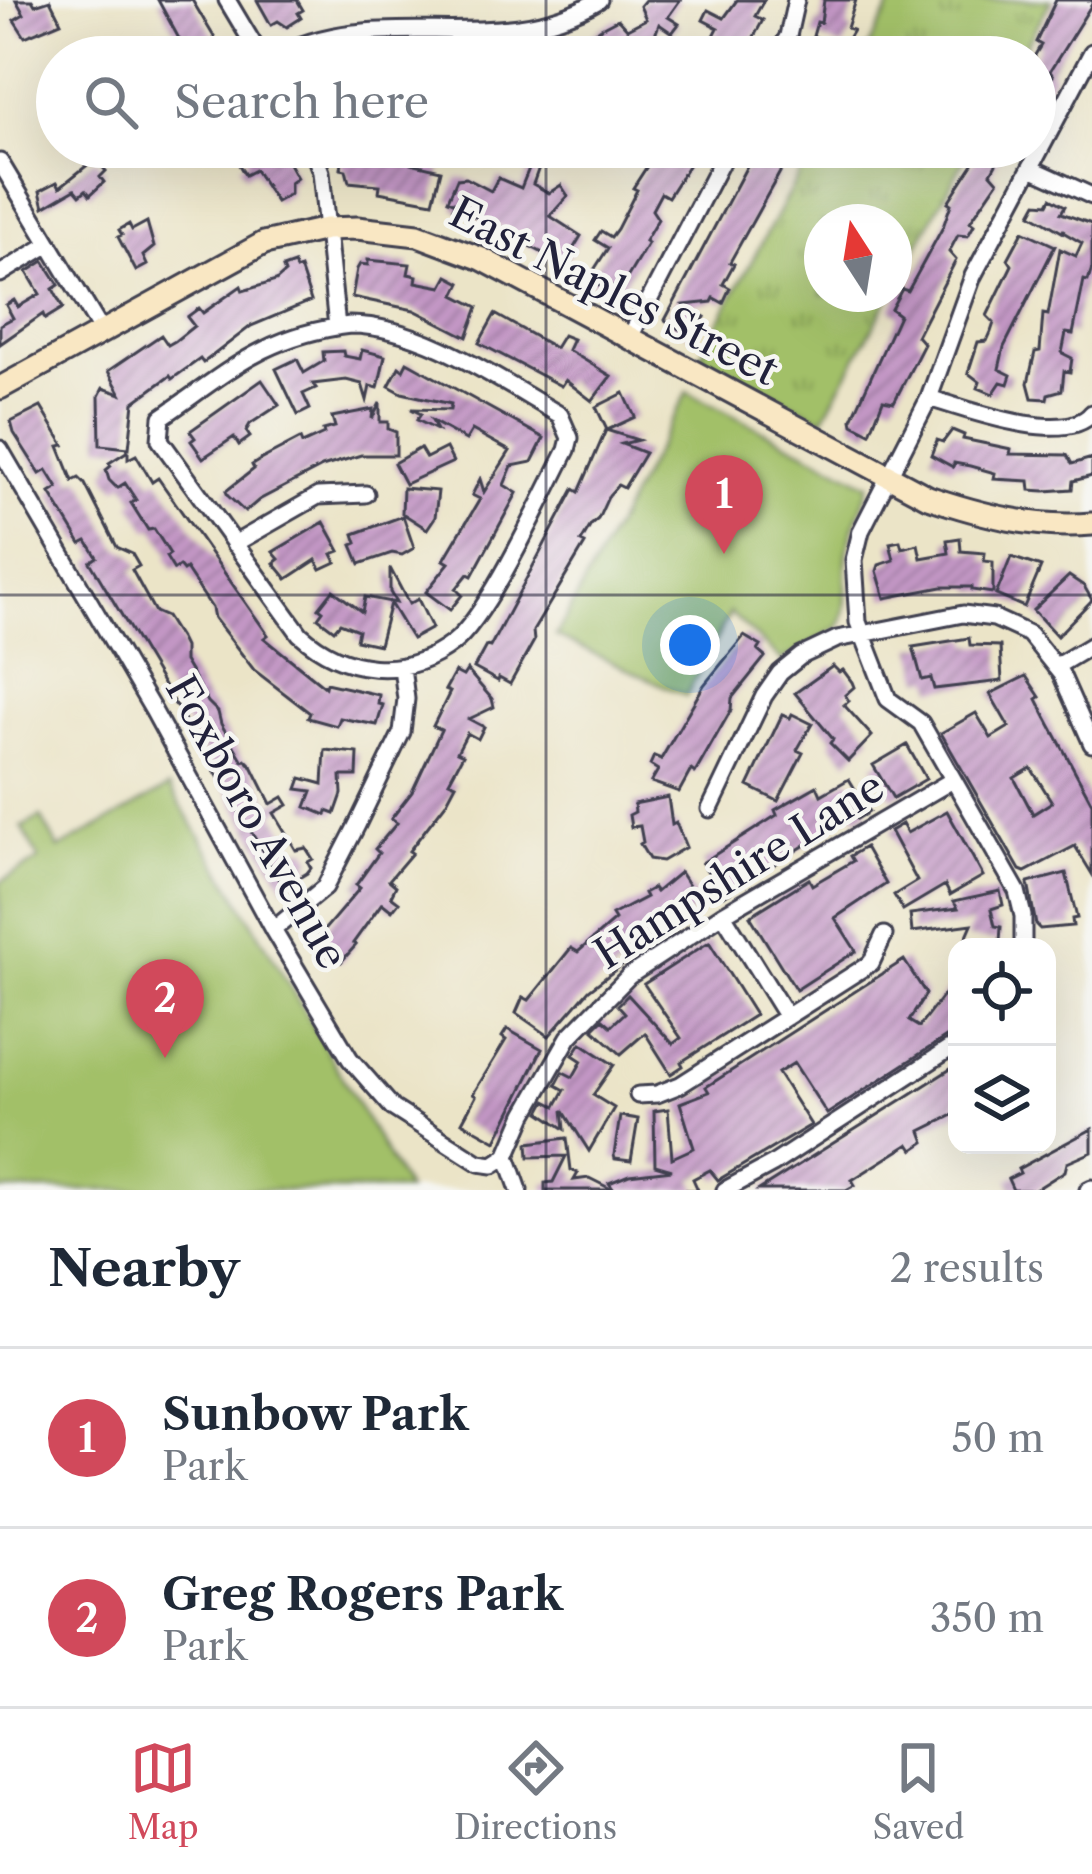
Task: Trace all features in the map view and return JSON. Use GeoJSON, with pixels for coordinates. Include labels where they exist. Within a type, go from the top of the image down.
{"type":"FeatureCollection","features":[{"type":"Feature","properties":{"kind":"street"},"geometry":{"type":"LineString","coordinates":[[227,0],[248,36]]}},
{"type":"Feature","properties":{"kind":"street"},"geometry":{"type":"LineString","coordinates":[[317,36],[362,29],[523,28],[550,23],[599,0]]}},
{"type":"Feature","properties":{"kind":"street"},"geometry":{"type":"LineString","coordinates":[[788,36],[796,0]]}},
{"type":"Feature","properties":{"kind":"street"},"geometry":{"type":"LineString","coordinates":[[1056,124],[1091,55]]}},
{"type":"Feature","properties":{"kind":"street"},"geometry":{"type":"LineString","coordinates":[[0,162],[102,332]]}},
{"type":"Feature","properties":{"kind":"street"},"geometry":{"type":"LineString","coordinates":[[320,168],[337,327]]}},
{"type":"Feature","properties":{"kind":"street"},"geometry":{"type":"LineString","coordinates":[[630,337],[718,168]]}},
{"type":"Feature","properties":{"kind":"street"},"geometry":{"type":"LineString","coordinates":[[1023,938],[1017,890],[921,723],[888,699],[858,622],[854,560],[861,532],[929,398],[973,275],[1033,169],[1092,196]]}},
{"type":"Feature","properties":{"kind":"street","name":"East Naples Street"},"geometry":{"type":"LineString","coordinates":[[0,388],[242,251],[326,229],[418,235],[482,259],[890,479],[985,516],[1039,524],[1092,524]]}},
{"type":"Feature","properties":{"kind":"street"},"geometry":{"type":"LineString","coordinates":[[0,274],[50,244]]}},
{"type":"Feature","properties":{"kind":"street"},"geometry":{"type":"LineString","coordinates":[[377,326],[415,337],[560,415],[570,438],[476,619],[454,642],[425,660],[372,669],[323,655],[299,634],[234,544],[160,440],[162,417],[274,342],[311,330],[377,326]]}},
{"type":"Feature","properties":{"kind":"street"},"geometry":{"type":"LineString","coordinates":[[929,398],[1003,420],[1069,428],[1092,413]]}},
{"type":"Feature","properties":{"kind":"street","name":"Foxboro Avenue"},"geometry":{"type":"LineString","coordinates":[[0,449],[350,1059],[393,1108],[479,1163],[493,1166],[507,1156]]}},
{"type":"Feature","properties":{"kind":"street"},"geometry":{"type":"LineString","coordinates":[[234,544],[318,496],[366,494]]}},
{"type":"Feature","properties":{"kind":"street"},"geometry":{"type":"LineString","coordinates":[[710,809],[764,696],[801,656],[837,638],[963,614],[994,618],[1029,634],[1055,667],[1092,744]]}},
{"type":"Feature","properties":{"kind":"street"},"geometry":{"type":"LineString","coordinates":[[1055,667],[1092,645]]}},
{"type":"Feature","properties":{"kind":"street"},"geometry":{"type":"LineString","coordinates":[[273,930],[325,887],[357,825],[402,732],[406,699],[402,667]]}},
{"type":"Feature","properties":{"kind":"street","name":"Hampshire Lane"},"geometry":{"type":"LineString","coordinates":[[507,1156],[569,1037],[628,976],[723,914],[951,781]]}},
{"type":"Feature","properties":{"kind":"street"},"geometry":{"type":"LineString","coordinates":[[723,914],[787,1017]]}},
{"type":"Feature","properties":{"kind":"street"},"geometry":{"type":"LineString","coordinates":[[638,1095],[680,1085],[872,963],[884,934]]}},
{"type":"Feature","properties":{"kind":"street"},"geometry":{"type":"LineString","coordinates":[[725,1190],[954,1046]]}},
{"type":"Feature","properties":{"kind":"street"},"geometry":{"type":"LineString","coordinates":[[507,1156],[519,1190]]}},
{"type":"Feature","properties":{"kind":"green space"},"geometry":{"type":"Polygon","coordinates":[[[894,0],[1051,0],[1031,36],[874,36],[894,0]]]}},
{"type":"Feature","properties":{"kind":"green space"},"geometry":{"type":"Polygon","coordinates":[[[803,168],[960,168],[912,256],[912,204],[804,204],[804,312],[881,312],[823,419],[700,356],[803,168]]]}},
{"type":"Feature","properties":{"kind":"green space"},"geometry":{"type":"Polygon","coordinates":[[[687,392],[869,484],[847,550],[840,626],[782,661],[730,613],[686,696],[556,636],[687,392]]]}},
{"type":"Feature","properties":{"kind":"green space"},"geometry":{"type":"Polygon","coordinates":[[[169,787],[407,1190],[0,1190],[0,882],[39,860],[22,827],[41,817],[59,849],[169,787]]]}},
{"type":"Feature","properties":{"kind":"building"},"geometry":{"type":"Polygon","coordinates":[[[16,0],[32,0],[35,5],[50,0],[61,22],[25,37],[14,20],[24,14],[16,0]]]}},
{"type":"Feature","properties":{"kind":"building"},"geometry":{"type":"Polygon","coordinates":[[[158,0],[192,0],[213,36],[178,36],[158,0]]]}},
{"type":"Feature","properties":{"kind":"building"},"geometry":{"type":"Polygon","coordinates":[[[257,0],[297,0],[303,10],[298,13],[301,18],[287,27],[278,21],[271,25],[257,0]]]}},
{"type":"Feature","properties":{"kind":"building"},"geometry":{"type":"Polygon","coordinates":[[[645,0],[680,0],[668,17],[679,24],[672,33],[659,24],[655,36],[590,36],[618,19],[627,29],[646,19],[640,6],[645,0]]]}},
{"type":"Feature","properties":{"kind":"building"},"geometry":{"type":"Polygon","coordinates":[[[737,0],[764,0],[755,16],[763,20],[754,36],[714,36],[718,28],[703,20],[708,10],[724,18],[737,0]]]}},
{"type":"Feature","properties":{"kind":"building"},"geometry":{"type":"Polygon","coordinates":[[[824,0],[856,0],[847,28],[853,30],[849,36],[813,36],[817,22],[821,23],[824,0]]]}},
{"type":"Feature","properties":{"kind":"building"},"geometry":{"type":"Polygon","coordinates":[[[1056,0],[1092,0],[1056,61],[1056,36],[1039,36],[1056,0]]]}},
{"type":"Feature","properties":{"kind":"building"},"geometry":{"type":"Polygon","coordinates":[[[84,168],[106,171],[100,177],[104,182],[90,195],[86,190],[80,195],[75,189],[44,207],[40,191],[57,182],[60,187],[84,168]]]}},
{"type":"Feature","properties":{"kind":"building"},"geometry":{"type":"Polygon","coordinates":[[[241,168],[292,168],[297,178],[290,183],[290,194],[276,202],[255,170],[245,175],[241,168]]]}},
{"type":"Feature","properties":{"kind":"building"},"geometry":{"type":"Polygon","coordinates":[[[529,168],[539,168],[533,184],[549,193],[561,185],[568,196],[550,216],[581,236],[564,264],[514,238],[516,233],[453,208],[456,203],[448,200],[457,179],[466,178],[491,191],[498,178],[521,188],[529,168]]]}},
{"type":"Feature","properties":{"kind":"building"},"geometry":{"type":"Polygon","coordinates":[[[646,168],[687,168],[668,197],[661,193],[652,210],[658,219],[648,243],[621,288],[607,285],[606,289],[591,282],[608,248],[595,240],[601,231],[611,237],[617,229],[637,190],[633,188],[646,168]]]}},
{"type":"Feature","properties":{"kind":"building"},"geometry":{"type":"Polygon","coordinates":[[[746,168],[782,168],[730,262],[734,264],[723,284],[730,288],[723,303],[714,298],[684,305],[705,317],[692,337],[665,320],[746,168]]]}},
{"type":"Feature","properties":{"kind":"building"},"geometry":{"type":"Polygon","coordinates":[[[970,168],[994,168],[991,173],[998,181],[970,222],[974,225],[968,236],[958,235],[949,252],[956,260],[917,336],[924,344],[894,402],[883,400],[870,433],[852,419],[899,315],[895,312],[912,312],[912,284],[970,168]]]}},
{"type":"Feature","properties":{"kind":"building"},"geometry":{"type":"Polygon","coordinates":[[[341,169],[441,170],[433,202],[379,192],[380,185],[349,182],[346,170],[341,169]]]}},
{"type":"Feature","properties":{"kind":"building"},"geometry":{"type":"Polygon","coordinates":[[[1051,198],[1065,206],[1061,213],[1092,224],[1092,268],[1088,281],[1084,280],[1073,334],[1066,333],[1062,353],[1072,358],[1070,372],[1064,371],[1062,390],[1048,394],[1047,399],[1032,398],[1028,383],[1035,352],[1040,351],[1043,314],[1048,315],[1060,249],[1076,256],[1082,243],[1031,214],[1037,203],[1048,204],[1051,198]]]}},
{"type":"Feature","properties":{"kind":"building"},"geometry":{"type":"Polygon","coordinates":[[[147,222],[154,247],[143,256],[147,265],[136,271],[118,237],[122,235],[119,230],[147,222]]]}},
{"type":"Feature","properties":{"kind":"building"},"geometry":{"type":"Polygon","coordinates":[[[1023,231],[1055,246],[1004,347],[999,369],[1011,375],[1008,384],[1001,382],[993,394],[978,388],[980,382],[968,373],[978,342],[987,341],[991,332],[994,323],[987,316],[1023,231]]]}},
{"type":"Feature","properties":{"kind":"building"},"geometry":{"type":"Polygon","coordinates":[[[368,260],[410,264],[408,274],[417,276],[416,282],[442,287],[448,276],[461,283],[455,295],[478,307],[467,337],[414,310],[352,297],[357,269],[360,264],[368,265],[368,260]]]}},
{"type":"Feature","properties":{"kind":"building"},"geometry":{"type":"Polygon","coordinates":[[[44,261],[59,285],[53,289],[63,308],[45,319],[43,314],[0,344],[0,325],[13,318],[6,305],[14,300],[18,307],[40,294],[27,272],[44,261]]]}},
{"type":"Feature","properties":{"kind":"building"},"geometry":{"type":"Polygon","coordinates":[[[294,264],[296,270],[300,268],[311,301],[251,326],[203,363],[200,359],[134,402],[129,448],[100,445],[99,396],[103,388],[121,394],[108,371],[161,335],[168,345],[175,341],[194,326],[187,317],[199,308],[203,313],[241,286],[243,291],[276,281],[285,273],[283,268],[294,264]]]}},
{"type":"Feature","properties":{"kind":"building"},"geometry":{"type":"Polygon","coordinates":[[[495,314],[555,348],[563,335],[573,339],[568,350],[611,376],[592,401],[565,380],[561,386],[479,343],[495,314]]]}},
{"type":"Feature","properties":{"kind":"building"},"geometry":{"type":"Polygon","coordinates":[[[362,350],[385,356],[378,388],[370,386],[367,400],[362,384],[346,380],[313,384],[316,388],[303,394],[310,409],[298,415],[276,369],[297,359],[304,373],[324,361],[323,352],[343,351],[344,356],[360,359],[362,350]]]}},
{"type":"Feature","properties":{"kind":"building"},"geometry":{"type":"Polygon","coordinates":[[[407,362],[544,438],[532,462],[512,466],[504,485],[517,493],[472,576],[468,574],[456,589],[462,595],[450,610],[426,592],[449,563],[444,560],[480,499],[472,495],[480,479],[484,492],[510,451],[472,430],[466,440],[432,421],[437,430],[417,420],[421,414],[411,409],[450,410],[451,404],[389,386],[407,362]]]}},
{"type":"Feature","properties":{"kind":"building"},"geometry":{"type":"Polygon","coordinates":[[[262,380],[279,405],[250,424],[246,431],[250,437],[239,445],[234,437],[203,458],[190,431],[262,380]]]}},
{"type":"Feature","properties":{"kind":"building"},"geometry":{"type":"Polygon","coordinates":[[[624,393],[635,417],[607,430],[596,407],[624,393]]]}},
{"type":"Feature","properties":{"kind":"building"},"geometry":{"type":"Polygon","coordinates":[[[380,403],[380,422],[388,422],[388,429],[396,432],[396,455],[361,455],[322,467],[245,512],[228,496],[226,491],[260,460],[300,439],[302,444],[324,434],[323,430],[335,427],[332,417],[373,409],[372,419],[380,403]]]}},
{"type":"Feature","properties":{"kind":"building"},"geometry":{"type":"Polygon","coordinates":[[[41,407],[64,445],[59,446],[73,481],[79,478],[85,484],[117,547],[132,554],[139,566],[132,570],[155,612],[166,617],[180,639],[184,661],[243,761],[252,766],[271,804],[283,797],[288,805],[274,813],[296,850],[306,848],[313,859],[307,873],[284,887],[90,562],[97,557],[87,541],[81,544],[50,493],[58,488],[47,470],[40,474],[14,433],[11,422],[41,407]]]}},
{"type":"Feature","properties":{"kind":"building"},"geometry":{"type":"Polygon","coordinates":[[[606,430],[638,440],[622,444],[645,453],[624,488],[618,485],[609,495],[581,542],[585,544],[533,631],[534,641],[510,684],[498,681],[474,668],[486,646],[490,647],[574,489],[579,492],[606,430]]]}},
{"type":"Feature","properties":{"kind":"building"},"geometry":{"type":"Polygon","coordinates":[[[952,430],[964,435],[963,439],[1011,449],[1010,454],[1067,455],[1072,464],[1092,458],[1092,476],[1073,481],[1072,489],[1045,491],[1030,490],[1029,481],[994,479],[995,473],[954,463],[953,467],[931,455],[937,440],[943,442],[952,430]]]}},
{"type":"Feature","properties":{"kind":"building"},"geometry":{"type":"Polygon","coordinates":[[[420,448],[426,458],[446,448],[453,462],[405,484],[394,463],[420,448]]]}},
{"type":"Feature","properties":{"kind":"building"},"geometry":{"type":"Polygon","coordinates":[[[128,451],[128,459],[136,455],[152,482],[158,478],[268,635],[264,638],[325,687],[326,683],[379,695],[378,704],[383,705],[377,725],[340,718],[337,726],[308,718],[310,713],[254,670],[214,618],[186,569],[174,570],[154,529],[148,530],[131,503],[136,500],[125,483],[117,488],[109,480],[109,463],[128,451]]]}},
{"type":"Feature","properties":{"kind":"building"},"geometry":{"type":"Polygon","coordinates":[[[403,488],[438,491],[435,517],[427,529],[402,513],[403,488]]]}},
{"type":"Feature","properties":{"kind":"building"},"geometry":{"type":"Polygon","coordinates":[[[403,516],[414,548],[360,564],[352,545],[357,543],[354,534],[403,516]]]}},
{"type":"Feature","properties":{"kind":"building"},"geometry":{"type":"Polygon","coordinates":[[[324,522],[340,551],[332,554],[336,562],[321,569],[316,560],[287,579],[274,563],[279,559],[273,552],[324,522]]]}},
{"type":"Feature","properties":{"kind":"building"},"geometry":{"type":"Polygon","coordinates":[[[960,538],[961,551],[985,553],[984,561],[993,562],[993,593],[942,587],[885,598],[877,571],[879,565],[894,560],[890,543],[900,541],[902,548],[918,544],[921,558],[949,553],[947,540],[960,538]]]}},
{"type":"Feature","properties":{"kind":"building"},"geometry":{"type":"Polygon","coordinates":[[[1011,557],[1041,567],[1024,607],[996,595],[1011,557]]]}},
{"type":"Feature","properties":{"kind":"building"},"geometry":{"type":"Polygon","coordinates":[[[390,568],[409,604],[418,599],[432,628],[412,639],[390,603],[379,645],[356,640],[358,630],[340,623],[334,630],[318,618],[323,611],[319,608],[333,590],[362,612],[365,597],[396,603],[390,592],[390,568]]]}},
{"type":"Feature","properties":{"kind":"building"},"geometry":{"type":"Polygon","coordinates":[[[1069,576],[1084,586],[1092,600],[1057,636],[1033,610],[1069,576]]]}},
{"type":"Feature","properties":{"kind":"building"},"geometry":{"type":"Polygon","coordinates":[[[744,636],[761,646],[758,651],[765,657],[732,698],[731,710],[695,773],[691,770],[679,792],[651,782],[658,770],[650,765],[654,756],[661,759],[704,685],[744,636]]]}},
{"type":"Feature","properties":{"kind":"building"},"geometry":{"type":"Polygon","coordinates":[[[969,638],[970,645],[1000,646],[1002,681],[934,689],[931,678],[922,680],[913,647],[969,638]]]}},
{"type":"Feature","properties":{"kind":"building"},"geometry":{"type":"Polygon","coordinates":[[[833,666],[843,670],[854,687],[845,695],[849,701],[844,705],[872,736],[848,761],[795,693],[833,666]]]}},
{"type":"Feature","properties":{"kind":"building"},"geometry":{"type":"Polygon","coordinates":[[[467,670],[494,707],[469,719],[484,727],[478,739],[467,733],[457,752],[463,755],[449,781],[456,784],[389,880],[396,886],[391,896],[399,902],[392,911],[382,903],[353,943],[356,945],[341,962],[335,960],[313,943],[360,888],[356,885],[379,853],[375,849],[397,823],[391,819],[412,792],[441,730],[433,726],[450,692],[445,690],[455,672],[463,676],[467,670]]]}},
{"type":"Feature","properties":{"kind":"building"},"geometry":{"type":"Polygon","coordinates":[[[1026,676],[1040,697],[1092,803],[1092,874],[1075,846],[1025,872],[1020,870],[941,733],[976,713],[991,738],[1009,727],[990,694],[1026,676]],[[1031,768],[1014,778],[1033,814],[1052,802],[1031,768]]]}},
{"type":"Feature","properties":{"kind":"building"},"geometry":{"type":"Polygon","coordinates":[[[792,714],[812,724],[778,801],[748,786],[782,715],[790,718],[792,714]]]}},
{"type":"Feature","properties":{"kind":"building"},"geometry":{"type":"Polygon","coordinates":[[[907,745],[926,779],[893,798],[873,765],[907,745]]]}},
{"type":"Feature","properties":{"kind":"building"},"geometry":{"type":"Polygon","coordinates":[[[325,750],[358,753],[357,776],[341,776],[342,794],[335,814],[327,811],[326,815],[306,807],[312,791],[297,789],[301,778],[323,784],[325,750]]]}},
{"type":"Feature","properties":{"kind":"building"},"geometry":{"type":"Polygon","coordinates":[[[849,779],[869,812],[857,819],[851,809],[834,820],[837,825],[724,896],[702,863],[817,786],[821,795],[849,779]]]}},
{"type":"Feature","properties":{"kind":"building"},"geometry":{"type":"Polygon","coordinates":[[[668,797],[672,825],[676,823],[686,847],[662,861],[649,859],[640,844],[640,826],[631,827],[629,815],[635,812],[634,804],[668,797]]]}},
{"type":"Feature","properties":{"kind":"building"},"geometry":{"type":"Polygon","coordinates":[[[947,811],[983,876],[950,895],[945,885],[903,910],[894,895],[917,881],[890,831],[902,824],[907,833],[947,811]]]}},
{"type":"Feature","properties":{"kind":"building"},"geometry":{"type":"Polygon","coordinates":[[[865,847],[886,884],[835,918],[856,951],[796,990],[750,916],[809,879],[812,885],[853,861],[850,856],[865,847]]]}},
{"type":"Feature","properties":{"kind":"building"},"geometry":{"type":"Polygon","coordinates":[[[680,872],[702,906],[622,955],[627,961],[589,990],[549,1036],[516,1013],[523,997],[529,1000],[571,948],[578,952],[615,920],[612,915],[646,897],[644,893],[653,888],[656,892],[680,872]]]}},
{"type":"Feature","properties":{"kind":"building"},"geometry":{"type":"Polygon","coordinates":[[[1066,873],[1077,918],[1072,919],[1073,926],[1040,929],[1028,883],[1066,873]]]}},
{"type":"Feature","properties":{"kind":"building"},"geometry":{"type":"Polygon","coordinates":[[[1000,891],[1003,905],[991,909],[995,926],[1001,927],[1000,938],[966,938],[972,924],[912,932],[910,914],[958,908],[954,901],[1000,891]]]}},
{"type":"Feature","properties":{"kind":"building"},"geometry":{"type":"Polygon","coordinates":[[[709,942],[755,1015],[681,1062],[683,1066],[671,1074],[645,1033],[621,1054],[593,1029],[603,1019],[611,1026],[625,1013],[618,1005],[628,995],[673,1044],[681,1038],[644,984],[709,942]]]}},
{"type":"Feature","properties":{"kind":"building"},"geometry":{"type":"Polygon","coordinates":[[[904,960],[926,994],[909,1021],[919,1027],[948,989],[948,1036],[827,1114],[794,1063],[778,1073],[811,1125],[718,1180],[710,1170],[693,1179],[698,1190],[614,1190],[609,1183],[629,1175],[672,1170],[655,1165],[654,1111],[668,1109],[672,1158],[694,1148],[680,1103],[709,1092],[706,1087],[904,960]]]}},
{"type":"Feature","properties":{"kind":"building"},"geometry":{"type":"Polygon","coordinates":[[[507,1029],[542,1049],[496,1141],[462,1122],[506,1040],[502,1037],[507,1029]]]}},
{"type":"Feature","properties":{"kind":"building"},"geometry":{"type":"Polygon","coordinates":[[[581,1043],[614,1065],[593,1095],[614,1108],[589,1151],[563,1110],[565,1129],[540,1112],[546,1101],[556,1106],[565,1090],[556,1085],[563,1072],[573,1077],[582,1061],[573,1055],[581,1043]]]}},
{"type":"Feature","properties":{"kind":"building"},"geometry":{"type":"Polygon","coordinates":[[[948,1071],[948,1118],[921,1131],[925,1142],[913,1150],[909,1144],[852,1180],[855,1185],[846,1190],[759,1190],[948,1071]]]}},
{"type":"Feature","properties":{"kind":"building"},"geometry":{"type":"Polygon","coordinates":[[[620,1116],[638,1119],[631,1161],[614,1155],[620,1116]]]}},
{"type":"Feature","properties":{"kind":"building"},"geometry":{"type":"Polygon","coordinates":[[[1092,1129],[1092,1152],[1067,1163],[1065,1171],[1035,1190],[1013,1190],[1008,1179],[1020,1173],[1018,1169],[1046,1154],[1056,1154],[1056,1148],[1092,1129]]]}},
{"type":"Feature","properties":{"kind":"building"},"geometry":{"type":"Polygon","coordinates":[[[567,1138],[571,1170],[578,1173],[574,1180],[589,1178],[613,1190],[545,1190],[545,1183],[553,1182],[566,1156],[529,1157],[528,1143],[567,1138]]]}},
{"type":"Feature","properties":{"kind":"place","name":"Sunbow Park"},"geometry":{"type":"Point","coordinates":[724,554]}},
{"type":"Feature","properties":{"kind":"place","name":"Greg Rogers Park"},"geometry":{"type":"Point","coordinates":[165,1058]}}]}
